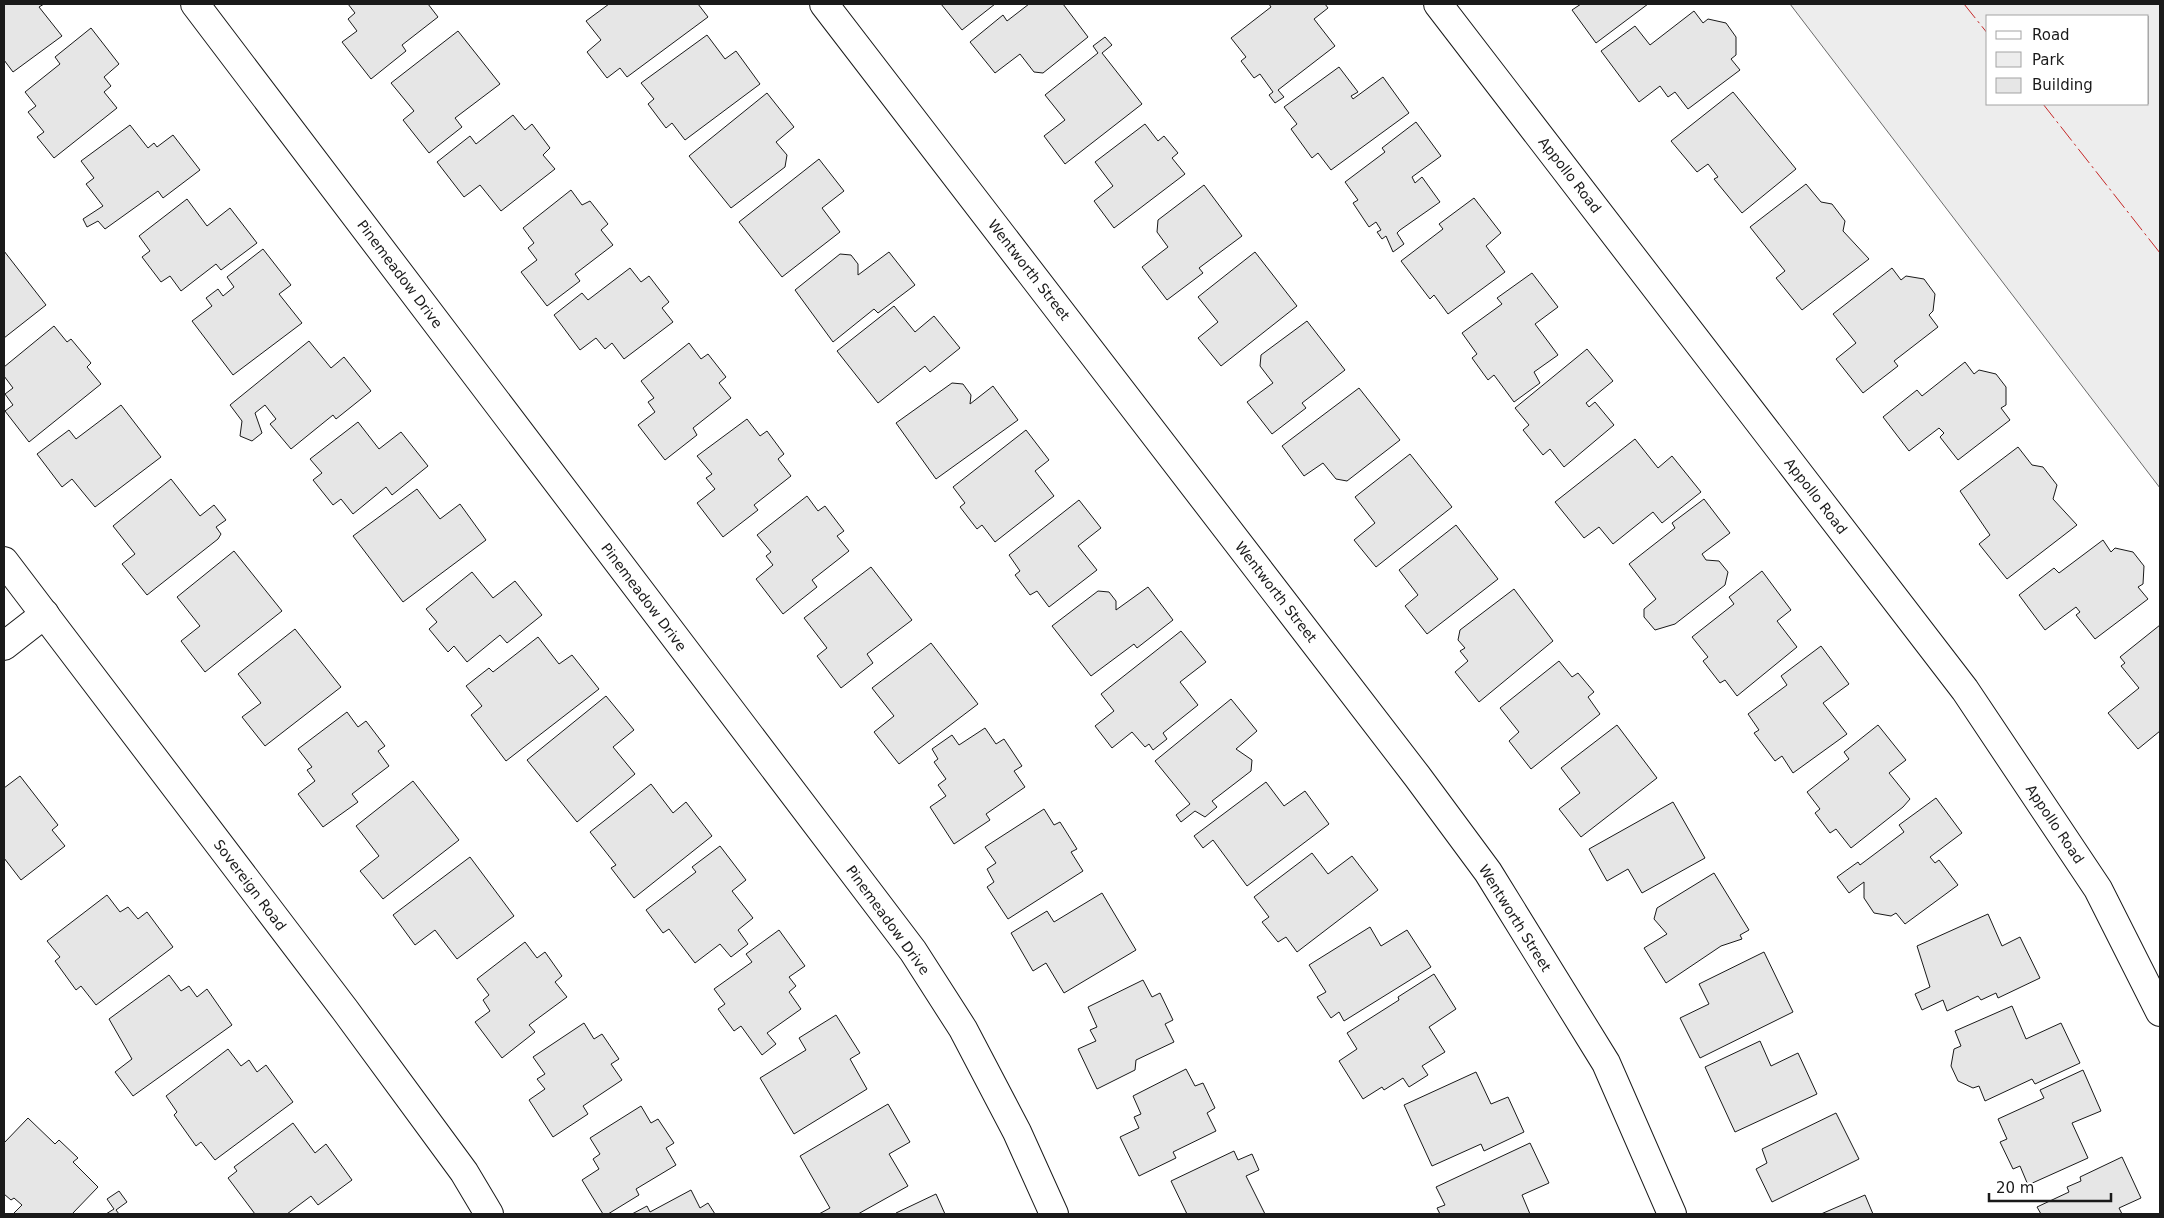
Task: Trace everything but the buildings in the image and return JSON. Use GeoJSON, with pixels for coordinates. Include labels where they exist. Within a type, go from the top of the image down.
{"type":"FeatureCollection","features":[{"type":"Feature","properties":{"kind":"street","name":"Pinemeadow Drive"},"geometry":{"type":"LineString","coordinates":[[195,4],[913,951],[963,1029],[1017,1132],[1054,1214]]}},
{"type":"Feature","properties":{"kind":"street","name":"Wentworth Street"},"geometry":{"type":"LineString","coordinates":[[824,4],[1417,776],[1488,872],[1606,1063],[1672,1214]]}},
{"type":"Feature","properties":{"kind":"street","name":"Appollo Road"},"geometry":{"type":"LineString","coordinates":[[1438,4],[1965,690],[2098,888],[2160,1012]]}},
{"type":"Feature","properties":{"kind":"street","name":"Sovereign Road"},"geometry":{"type":"LineString","coordinates":[[4,561],[345,1010],[464,1172],[489,1214]]}},
{"type":"Feature","properties":{"kind":"street"},"geometry":{"type":"LineString","coordinates":[[4,646],[45,614]]}},
{"type":"Feature","properties":{"kind":"green space"},"geometry":{"type":"Polygon","coordinates":[[[1790,4],[2160,4],[2160,488],[1790,4]]]}},
{"type":"Feature","properties":{"kind":"power"},"geometry":{"type":"LineString","coordinates":[[1964,4],[1986,32]]}},
{"type":"Feature","properties":{"kind":"power"},"geometry":{"type":"LineString","coordinates":[[2044,105],[2160,253]]}}]}
